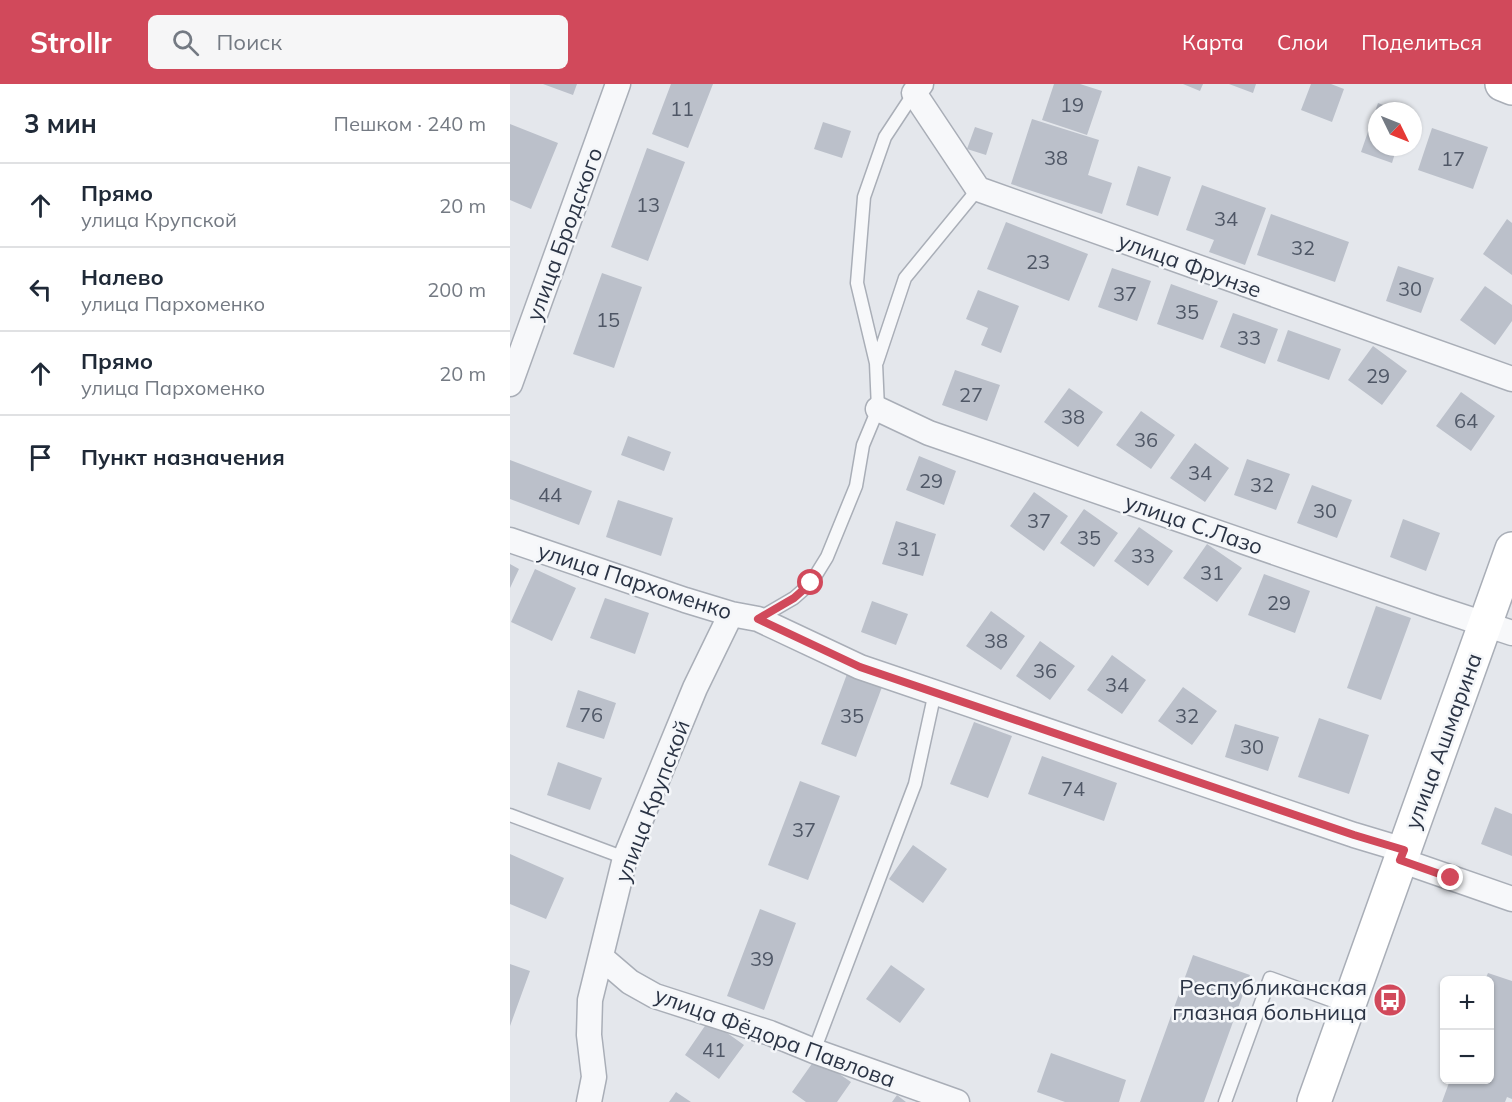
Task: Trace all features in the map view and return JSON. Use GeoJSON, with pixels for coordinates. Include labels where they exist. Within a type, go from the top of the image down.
{"type":"FeatureCollection","features":[{"type":"Feature","properties":{"kind":"street","name":"улица Бродского"},"geometry":{"type":"LineString","coordinates":[[510,384],[618,84]]}},
{"type":"Feature","properties":{"kind":"street"},"geometry":{"type":"LineString","coordinates":[[1502,84],[1512,88]]}},
{"type":"Feature","properties":{"kind":"street"},"geometry":{"type":"LineString","coordinates":[[917,88],[978,189]]}},
{"type":"Feature","properties":{"kind":"street","name":"улица Фрунзе"},"geometry":{"type":"LineString","coordinates":[[978,189],[1512,379]]}},
{"type":"Feature","properties":{"kind":"street","name":"улица С.Лазо"},"geometry":{"type":"LineString","coordinates":[[878,409],[929,433],[1498,628]]}},
{"type":"Feature","properties":{"kind":"street","name":"улица Пархоменко"},"geometry":{"type":"LineString","coordinates":[[510,540],[685,600],[731,614],[758,619],[860,667],[1354,835],[1512,899]]}},
{"type":"Feature","properties":{"kind":"street","name":"улица Ашмарина"},"geometry":{"type":"LineString","coordinates":[[1314,1102],[1402,855],[1498,628],[1512,549]]}},
{"type":"Feature","properties":{"kind":"street","name":"улица Крупской"},"geometry":{"type":"LineString","coordinates":[[589,1102],[594,1077],[589,1035],[590,1000],[626,858],[695,688],[731,614]]}},
{"type":"Feature","properties":{"kind":"street","name":"улица Фёдора Павлова"},"geometry":{"type":"LineString","coordinates":[[602,958],[630,982],[655,996],[770,1033],[957,1102]]}},
{"type":"Feature","properties":{"kind":"lane"},"geometry":{"type":"LineString","coordinates":[[758,619],[794,598],[811,583],[827,557],[856,486],[863,445],[878,409],[876,363],[857,283],[864,196],[885,136],[917,88]]}},
{"type":"Feature","properties":{"kind":"lane"},"geometry":{"type":"LineString","coordinates":[[876,363],[905,278],[978,189]]}},
{"type":"Feature","properties":{"kind":"lane"},"geometry":{"type":"LineString","coordinates":[[814,1051],[915,784],[935,692]]}},
{"type":"Feature","properties":{"kind":"lane"},"geometry":{"type":"LineString","coordinates":[[510,815],[626,858]]}},
{"type":"Feature","properties":{"kind":"lane"},"geometry":{"type":"LineString","coordinates":[[1225,1102],[1270,978],[1348,1006]]}},
{"type":"Feature","properties":{"kind":"building"},"geometry":{"type":"Polygon","coordinates":[[[543,84],[577,84],[573,95],[543,84]]]}},
{"type":"Feature","properties":{"kind":"building"},"geometry":{"type":"Polygon","coordinates":[[[671,84],[713,84],[688,148],[652,134],[671,84]]]}},
{"type":"Feature","properties":{"kind":"building"},"geometry":{"type":"Polygon","coordinates":[[[1054,84],[1080,84],[1102,91],[1087,135],[1042,120],[1054,84]]]}},
{"type":"Feature","properties":{"kind":"building"},"geometry":{"type":"Polygon","coordinates":[[[1183,84],[1203,84],[1200,91],[1183,84]]]}},
{"type":"Feature","properties":{"kind":"building"},"geometry":{"type":"Polygon","coordinates":[[[1229,84],[1256,84],[1253,93],[1229,84]]]}},
{"type":"Feature","properties":{"kind":"building"},"geometry":{"type":"Polygon","coordinates":[[[1311,84],[1331,84],[1344,89],[1332,122],[1301,110],[1311,84]]]}},
{"type":"Feature","properties":{"kind":"building"},"geometry":{"type":"Polygon","coordinates":[[[1032,119],[1099,140],[1088,175],[1112,183],[1102,214],[1011,184],[1032,119]]]}},
{"type":"Feature","properties":{"kind":"building"},"geometry":{"type":"Polygon","coordinates":[[[823,122],[851,131],[842,158],[814,149],[823,122]]]}},
{"type":"Feature","properties":{"kind":"building"},"geometry":{"type":"Polygon","coordinates":[[[510,124],[558,143],[531,209],[510,200],[510,124]]]}},
{"type":"Feature","properties":{"kind":"building"},"geometry":{"type":"Polygon","coordinates":[[[975,127],[993,133],[986,155],[967,149],[975,127]]]}},
{"type":"Feature","properties":{"kind":"building"},"geometry":{"type":"Polygon","coordinates":[[[1432,128],[1488,147],[1473,189],[1418,170],[1432,128]]]}},
{"type":"Feature","properties":{"kind":"building"},"geometry":{"type":"Polygon","coordinates":[[[1368,132],[1368,154],[1361,152],[1368,132]]]}},
{"type":"Feature","properties":{"kind":"building"},"geometry":{"type":"Polygon","coordinates":[[[647,148],[685,162],[648,261],[611,247],[647,148]]]}},
{"type":"Feature","properties":{"kind":"building"},"geometry":{"type":"Polygon","coordinates":[[[1372,156],[1394,156],[1392,163],[1372,156]]]}},
{"type":"Feature","properties":{"kind":"building"},"geometry":{"type":"Polygon","coordinates":[[[1138,166],[1171,177],[1158,216],[1126,205],[1138,166]]]}},
{"type":"Feature","properties":{"kind":"building"},"geometry":{"type":"Polygon","coordinates":[[[1202,185],[1266,208],[1245,265],[1209,252],[1214,240],[1186,230],[1202,185]]]}},
{"type":"Feature","properties":{"kind":"building"},"geometry":{"type":"Polygon","coordinates":[[[1271,214],[1349,242],[1335,282],[1257,255],[1271,214]]]}},
{"type":"Feature","properties":{"kind":"building"},"geometry":{"type":"Polygon","coordinates":[[[1507,219],[1512,223],[1512,275],[1483,254],[1507,219]]]}},
{"type":"Feature","properties":{"kind":"building"},"geometry":{"type":"Polygon","coordinates":[[[1006,222],[1088,254],[1069,301],[987,269],[1006,222]]]}},
{"type":"Feature","properties":{"kind":"building"},"geometry":{"type":"Polygon","coordinates":[[[1398,266],[1434,278],[1421,313],[1386,301],[1398,266]]]}},
{"type":"Feature","properties":{"kind":"building"},"geometry":{"type":"Polygon","coordinates":[[[1112,268],[1151,281],[1137,321],[1098,307],[1112,268]]]}},
{"type":"Feature","properties":{"kind":"building"},"geometry":{"type":"Polygon","coordinates":[[[602,273],[642,287],[614,368],[573,354],[602,273]]]}},
{"type":"Feature","properties":{"kind":"building"},"geometry":{"type":"Polygon","coordinates":[[[1171,284],[1218,301],[1203,340],[1157,324],[1171,284]]]}},
{"type":"Feature","properties":{"kind":"building"},"geometry":{"type":"Polygon","coordinates":[[[1485,286],[1512,305],[1512,321],[1495,345],[1460,320],[1485,286]]]}},
{"type":"Feature","properties":{"kind":"building"},"geometry":{"type":"Polygon","coordinates":[[[978,290],[1019,306],[1001,353],[981,345],[988,328],[966,319],[978,290]]]}},
{"type":"Feature","properties":{"kind":"building"},"geometry":{"type":"Polygon","coordinates":[[[1233,313],[1278,329],[1265,364],[1220,347],[1233,313]]]}},
{"type":"Feature","properties":{"kind":"building"},"geometry":{"type":"Polygon","coordinates":[[[1288,330],[1341,349],[1329,380],[1277,361],[1288,330]]]}},
{"type":"Feature","properties":{"kind":"building"},"geometry":{"type":"Polygon","coordinates":[[[1373,346],[1407,371],[1382,405],[1348,380],[1373,346]]]}},
{"type":"Feature","properties":{"kind":"building"},"geometry":{"type":"Polygon","coordinates":[[[955,370],[1000,385],[987,421],[942,405],[955,370]]]}},
{"type":"Feature","properties":{"kind":"building"},"geometry":{"type":"Polygon","coordinates":[[[1069,388],[1103,412],[1078,447],[1044,422],[1069,388]]]}},
{"type":"Feature","properties":{"kind":"building"},"geometry":{"type":"Polygon","coordinates":[[[1461,392],[1495,416],[1471,451],[1436,426],[1461,392]]]}},
{"type":"Feature","properties":{"kind":"building"},"geometry":{"type":"Polygon","coordinates":[[[1141,411],[1175,435],[1151,469],[1116,445],[1141,411]]]}},
{"type":"Feature","properties":{"kind":"building"},"geometry":{"type":"Polygon","coordinates":[[[628,436],[671,452],[664,471],[621,455],[628,436]]]}},
{"type":"Feature","properties":{"kind":"building"},"geometry":{"type":"Polygon","coordinates":[[[1195,443],[1229,468],[1205,502],[1170,478],[1195,443]]]}},
{"type":"Feature","properties":{"kind":"building"},"geometry":{"type":"Polygon","coordinates":[[[919,456],[956,471],[944,505],[906,490],[919,456]]]}},
{"type":"Feature","properties":{"kind":"building"},"geometry":{"type":"Polygon","coordinates":[[[1247,459],[1290,474],[1276,510],[1234,495],[1247,459]]]}},
{"type":"Feature","properties":{"kind":"building"},"geometry":{"type":"Polygon","coordinates":[[[510,460],[592,491],[579,525],[510,499],[510,460]]]}},
{"type":"Feature","properties":{"kind":"building"},"geometry":{"type":"Polygon","coordinates":[[[1312,485],[1352,500],[1337,538],[1297,523],[1312,485]]]}},
{"type":"Feature","properties":{"kind":"building"},"geometry":{"type":"Polygon","coordinates":[[[1034,492],[1068,516],[1044,551],[1010,526],[1034,492]]]}},
{"type":"Feature","properties":{"kind":"building"},"geometry":{"type":"Polygon","coordinates":[[[618,500],[673,518],[661,556],[606,537],[618,500]]]}},
{"type":"Feature","properties":{"kind":"building"},"geometry":{"type":"Polygon","coordinates":[[[1084,509],[1118,533],[1094,567],[1060,543],[1084,509]]]}},
{"type":"Feature","properties":{"kind":"building"},"geometry":{"type":"Polygon","coordinates":[[[1403,519],[1440,533],[1426,571],[1390,557],[1403,519]]]}},
{"type":"Feature","properties":{"kind":"building"},"geometry":{"type":"Polygon","coordinates":[[[896,521],[936,534],[923,576],[882,564],[896,521]]]}},
{"type":"Feature","properties":{"kind":"building"},"geometry":{"type":"Polygon","coordinates":[[[1139,527],[1173,551],[1148,586],[1114,561],[1139,527]]]}},
{"type":"Feature","properties":{"kind":"building"},"geometry":{"type":"Polygon","coordinates":[[[1207,544],[1242,568],[1217,602],[1183,578],[1207,544]]]}},
{"type":"Feature","properties":{"kind":"building"},"geometry":{"type":"Polygon","coordinates":[[[510,564],[519,569],[510,588],[510,564]]]}},
{"type":"Feature","properties":{"kind":"building"},"geometry":{"type":"Polygon","coordinates":[[[535,569],[576,588],[552,641],[511,622],[535,569]]]}},
{"type":"Feature","properties":{"kind":"building"},"geometry":{"type":"Polygon","coordinates":[[[1264,574],[1310,591],[1295,633],[1248,615],[1264,574]]]}},
{"type":"Feature","properties":{"kind":"building"},"geometry":{"type":"Polygon","coordinates":[[[605,598],[649,613],[635,654],[590,638],[605,598]]]}},
{"type":"Feature","properties":{"kind":"building"},"geometry":{"type":"Polygon","coordinates":[[[872,601],[908,614],[896,645],[861,632],[872,601]]]}},
{"type":"Feature","properties":{"kind":"building"},"geometry":{"type":"Polygon","coordinates":[[[1376,606],[1411,618],[1381,700],[1347,688],[1376,606]]]}},
{"type":"Feature","properties":{"kind":"building"},"geometry":{"type":"Polygon","coordinates":[[[991,611],[1025,636],[1001,670],[966,646],[991,611]]]}},
{"type":"Feature","properties":{"kind":"building"},"geometry":{"type":"Polygon","coordinates":[[[1040,641],[1075,666],[1050,700],[1016,676],[1040,641]]]}},
{"type":"Feature","properties":{"kind":"building"},"geometry":{"type":"Polygon","coordinates":[[[1112,655],[1146,680],[1122,714],[1087,690],[1112,655]]]}},
{"type":"Feature","properties":{"kind":"building"},"geometry":{"type":"Polygon","coordinates":[[[847,674],[882,687],[856,757],[821,744],[847,674]]]}},
{"type":"Feature","properties":{"kind":"building"},"geometry":{"type":"Polygon","coordinates":[[[1183,687],[1217,711],[1192,745],[1158,721],[1183,687]]]}},
{"type":"Feature","properties":{"kind":"building"},"geometry":{"type":"Polygon","coordinates":[[[578,690],[616,703],[604,739],[566,727],[578,690]]]}},
{"type":"Feature","properties":{"kind":"building"},"geometry":{"type":"Polygon","coordinates":[[[1319,718],[1369,735],[1349,794],[1298,777],[1319,718]]]}},
{"type":"Feature","properties":{"kind":"building"},"geometry":{"type":"Polygon","coordinates":[[[974,722],[1012,736],[988,798],[950,784],[974,722]]]}},
{"type":"Feature","properties":{"kind":"building"},"geometry":{"type":"Polygon","coordinates":[[[1235,724],[1279,737],[1268,771],[1225,757],[1235,724]]]}},
{"type":"Feature","properties":{"kind":"building"},"geometry":{"type":"Polygon","coordinates":[[[1042,756],[1117,783],[1104,821],[1028,794],[1042,756]]]}},
{"type":"Feature","properties":{"kind":"building"},"geometry":{"type":"Polygon","coordinates":[[[558,762],[602,778],[590,810],[547,795],[558,762]]]}},
{"type":"Feature","properties":{"kind":"building"},"geometry":{"type":"Polygon","coordinates":[[[800,781],[840,796],[808,880],[768,865],[800,781]]]}},
{"type":"Feature","properties":{"kind":"building"},"geometry":{"type":"Polygon","coordinates":[[[1495,807],[1512,814],[1512,856],[1481,844],[1495,807]]]}},
{"type":"Feature","properties":{"kind":"building"},"geometry":{"type":"Polygon","coordinates":[[[913,845],[947,869],[923,903],[889,879],[913,845]]]}},
{"type":"Feature","properties":{"kind":"building"},"geometry":{"type":"Polygon","coordinates":[[[510,854],[564,878],[546,919],[510,904],[510,854]]]}},
{"type":"Feature","properties":{"kind":"building"},"geometry":{"type":"Polygon","coordinates":[[[760,909],[796,923],[764,1010],[727,996],[760,909]]]}},
{"type":"Feature","properties":{"kind":"building"},"geometry":{"type":"Polygon","coordinates":[[[1193,955],[1250,975],[1204,1102],[1140,1102],[1193,955]]]}},
{"type":"Feature","properties":{"kind":"building"},"geometry":{"type":"Polygon","coordinates":[[[510,964],[530,971],[510,1026],[510,964]]]}},
{"type":"Feature","properties":{"kind":"building"},"geometry":{"type":"Polygon","coordinates":[[[891,965],[925,989],[900,1023],[866,999],[891,965]]]}},
{"type":"Feature","properties":{"kind":"building"},"geometry":{"type":"Polygon","coordinates":[[[1488,973],[1512,981],[1512,1099],[1507,1097],[1505,1102],[1442,1102],[1449,1084],[1494,1084],[1494,976],[1487,976],[1488,973]]]}},
{"type":"Feature","properties":{"kind":"building"},"geometry":{"type":"Polygon","coordinates":[[[709,1020],[744,1045],[719,1079],[685,1055],[709,1020]]]}},
{"type":"Feature","properties":{"kind":"building"},"geometry":{"type":"Polygon","coordinates":[[[1051,1053],[1126,1080],[1119,1102],[1065,1102],[1037,1092],[1051,1053]]]}},
{"type":"Feature","properties":{"kind":"building"},"geometry":{"type":"Polygon","coordinates":[[[816,1058],[851,1082],[837,1102],[806,1102],[792,1092],[816,1058]]]}},
{"type":"Feature","properties":{"kind":"building"},"geometry":{"type":"Polygon","coordinates":[[[676,1092],[691,1102],[669,1102],[676,1092]]]}},
{"type":"Feature","properties":{"kind":"building"},"geometry":{"type":"Polygon","coordinates":[[[897,1095],[906,1102],[892,1102],[897,1095]]]}},
{"type":"Feature","properties":{"kind":"place","name":"Республиканская глазная больница"},"geometry":{"type":"Point","coordinates":[1390,1000]}},
{"type":"Feature","properties":{"kind":"route"},"geometry":{"type":"LineString","coordinates":[[811,583],[794,598],[758,619],[860,667],[1404,850],[1400,860],[1451,878]]}}]}
